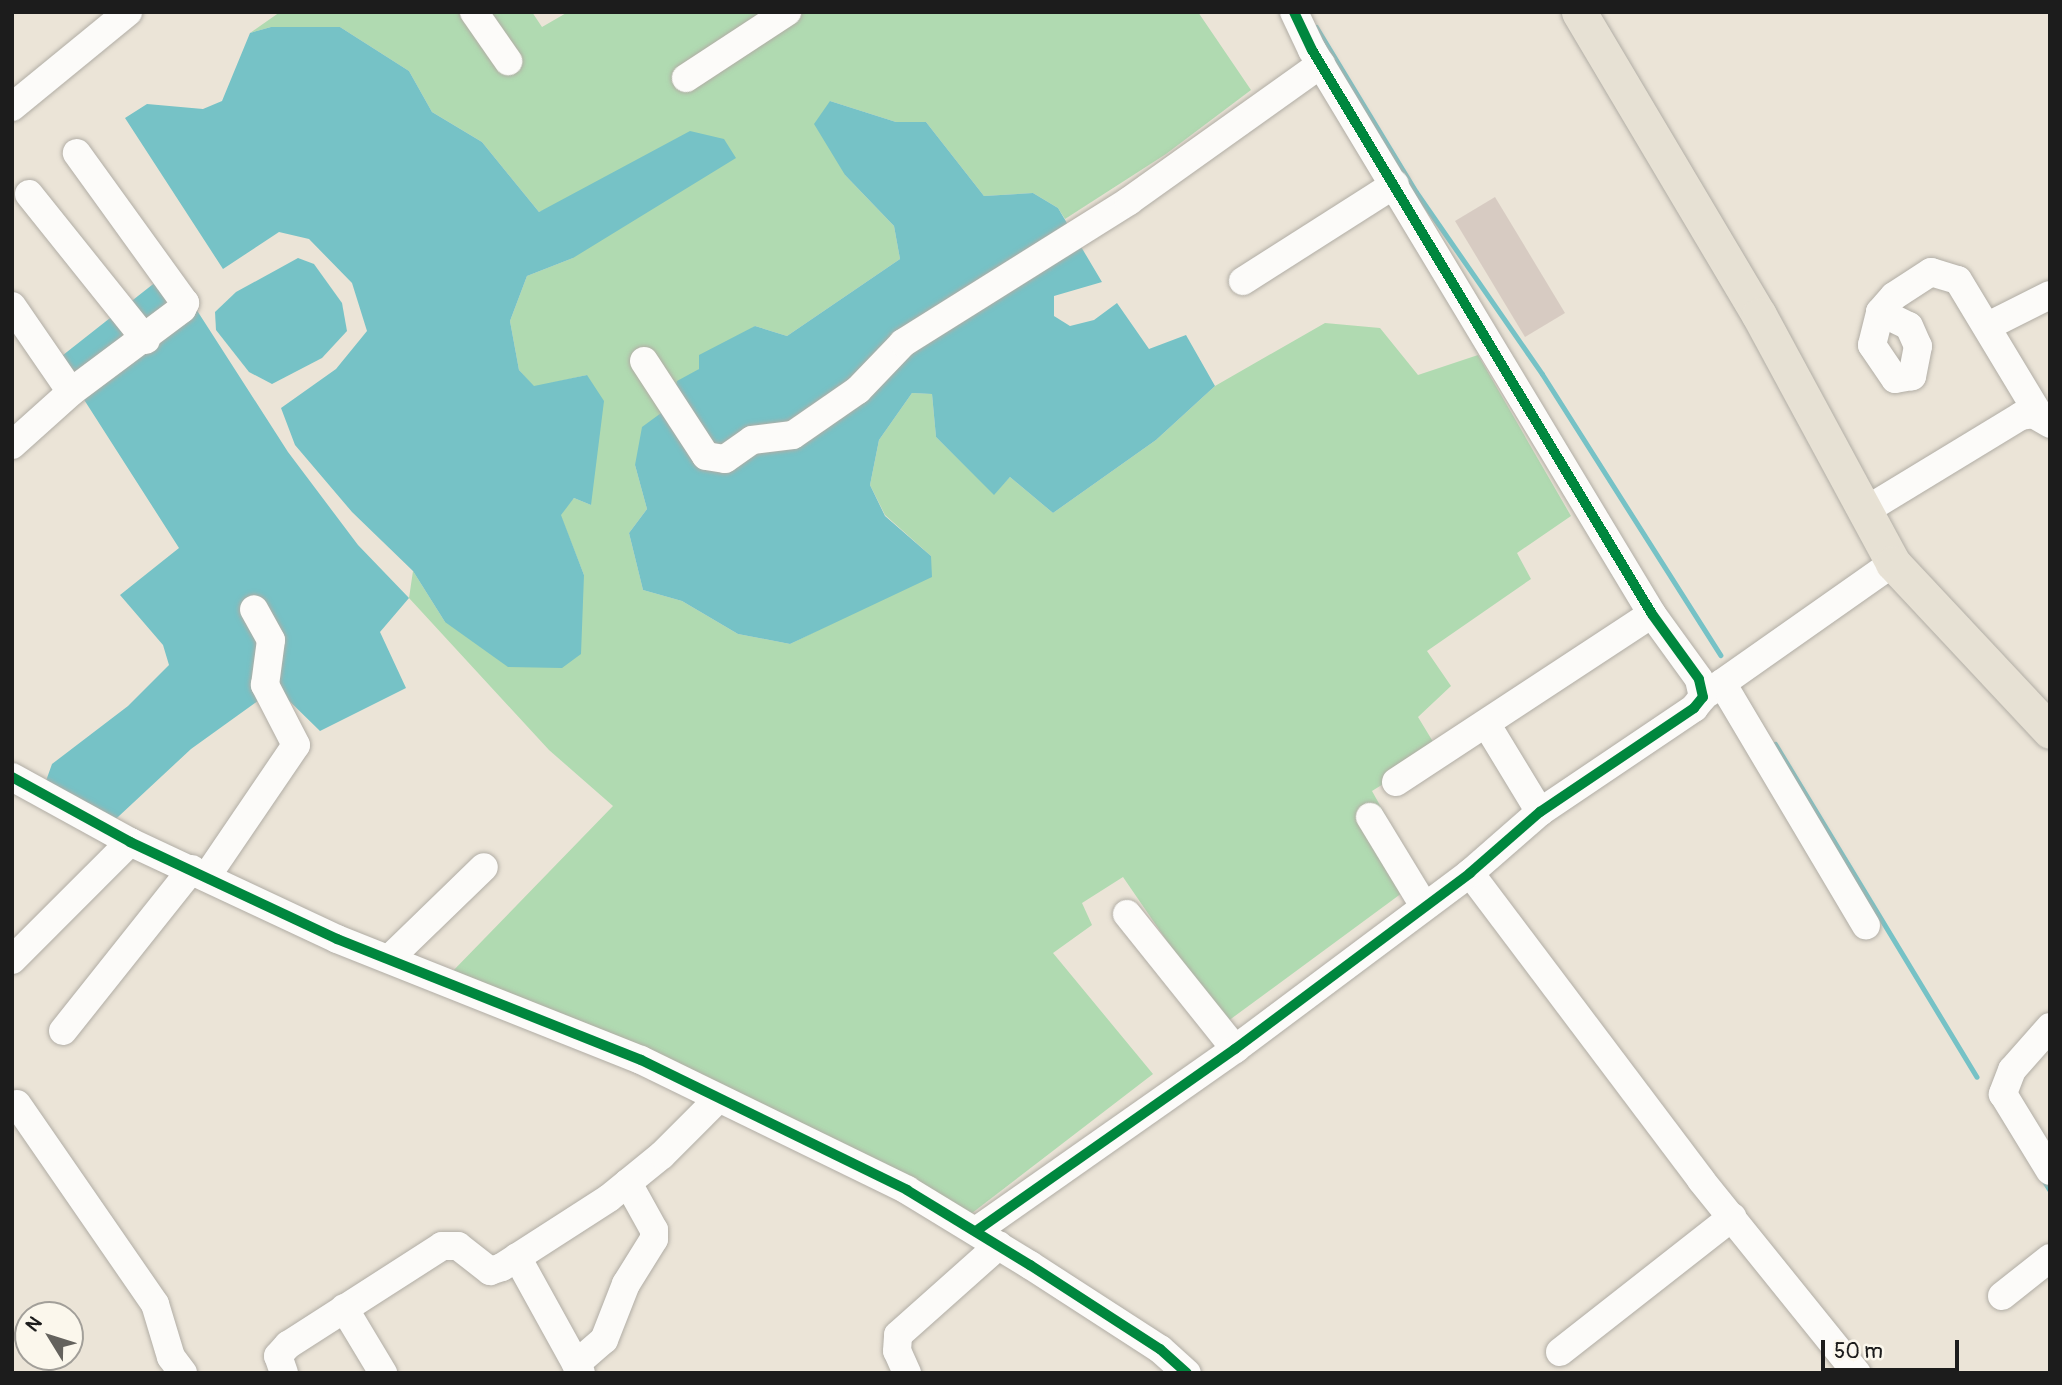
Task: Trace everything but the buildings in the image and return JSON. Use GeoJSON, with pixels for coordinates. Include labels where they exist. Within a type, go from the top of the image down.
{"type":"FeatureCollection","features":[{"type":"Feature","properties":{"kind":"main road"},"geometry":{"type":"LineString","coordinates":[[1579,12],[1759,315],[1893,564],[2050,732]]}},
{"type":"Feature","properties":{"kind":"street"},"geometry":{"type":"LineString","coordinates":[[12,107],[128,12]]}},
{"type":"Feature","properties":{"kind":"street"},"geometry":{"type":"LineString","coordinates":[[474,12],[508,61]]}},
{"type":"Feature","properties":{"kind":"street"},"geometry":{"type":"LineString","coordinates":[[685,78],[787,12]]}},
{"type":"Feature","properties":{"kind":"street"},"geometry":{"type":"LineString","coordinates":[[1294,12],[1321,64],[1652,614],[1699,678],[1713,690],[1866,926]]}},
{"type":"Feature","properties":{"kind":"street"},"geometry":{"type":"LineString","coordinates":[[643,361],[706,456],[725,459],[752,440],[793,435],[858,390],[903,343],[1129,201],[1321,64]]}},
{"type":"Feature","properties":{"kind":"street"},"geometry":{"type":"LineString","coordinates":[[12,445],[71,392],[146,340],[185,303],[78,153]]}},
{"type":"Feature","properties":{"kind":"street"},"geometry":{"type":"LineString","coordinates":[[1242,281],[1395,184]]}},
{"type":"Feature","properties":{"kind":"street"},"geometry":{"type":"LineString","coordinates":[[29,194],[146,340]]}},
{"type":"Feature","properties":{"kind":"street"},"geometry":{"type":"LineString","coordinates":[[1880,312],[1894,296],[1931,272],[1946,273],[1958,280],[2045,420]]}},
{"type":"Feature","properties":{"kind":"street"},"geometry":{"type":"LineString","coordinates":[[1988,326],[2050,295]]}},
{"type":"Feature","properties":{"kind":"street"},"geometry":{"type":"LineString","coordinates":[[12,306],[71,392]]}},
{"type":"Feature","properties":{"kind":"street"},"geometry":{"type":"LineString","coordinates":[[1863,512],[2021,416],[2045,420]]}},
{"type":"Feature","properties":{"kind":"street"},"geometry":{"type":"LineString","coordinates":[[907,1373],[897,1351],[898,1335],[988,1238],[1423,904],[1470,873],[1540,812],[1694,708],[1713,690],[1893,564]]}},
{"type":"Feature","properties":{"kind":"street"},"geometry":{"type":"LineString","coordinates":[[63,1031],[199,873],[296,745],[265,685],[271,640],[254,609]]}},
{"type":"Feature","properties":{"kind":"street"},"geometry":{"type":"LineString","coordinates":[[1396,782],[1487,725],[1652,614]]}},
{"type":"Feature","properties":{"kind":"street"},"geometry":{"type":"LineString","coordinates":[[1487,725],[1540,812]]}},
{"type":"Feature","properties":{"kind":"street"},"geometry":{"type":"LineString","coordinates":[[12,777],[130,842],[389,959],[641,1060],[717,1100],[907,1191],[988,1238],[1160,1349],[1187,1373]]}},
{"type":"Feature","properties":{"kind":"street"},"geometry":{"type":"LineString","coordinates":[[1370,817],[1423,904]]}},
{"type":"Feature","properties":{"kind":"street"},"geometry":{"type":"LineString","coordinates":[[12,960],[130,842]]}},
{"type":"Feature","properties":{"kind":"street"},"geometry":{"type":"LineString","coordinates":[[389,959],[484,867]]}},
{"type":"Feature","properties":{"kind":"street"},"geometry":{"type":"LineString","coordinates":[[1470,873],[1731,1217],[1857,1373]]}},
{"type":"Feature","properties":{"kind":"street"},"geometry":{"type":"LineString","coordinates":[[1127,914],[1235,1049]]}},
{"type":"Feature","properties":{"kind":"street"},"geometry":{"type":"LineString","coordinates":[[2050,1027],[2012,1070],[2003,1094],[2050,1171]]}},
{"type":"Feature","properties":{"kind":"street"},"geometry":{"type":"LineString","coordinates":[[284,1373],[277,1361],[281,1351],[442,1246],[458,1246],[490,1271],[517,1257],[628,1183],[717,1100]]}},
{"type":"Feature","properties":{"kind":"street"},"geometry":{"type":"LineString","coordinates":[[17,1104],[155,1304],[169,1350],[183,1373]]}},
{"type":"Feature","properties":{"kind":"street"},"geometry":{"type":"LineString","coordinates":[[517,1257],[579,1368],[604,1340],[626,1284],[654,1239],[654,1230],[628,1183]]}},
{"type":"Feature","properties":{"kind":"street"},"geometry":{"type":"LineString","coordinates":[[1560,1352],[1731,1217]]}},
{"type":"Feature","properties":{"kind":"street"},"geometry":{"type":"LineString","coordinates":[[2002,1296],[2050,1258]]}},
{"type":"Feature","properties":{"kind":"street"},"geometry":{"type":"LineString","coordinates":[[344,1308],[383,1373]]}},
{"type":"Feature","properties":{"kind":"green space"},"geometry":{"type":"Polygon","coordinates":[[[280,12],[532,12],[542,27],[568,12],[1198,12],[1251,90],[1166,154],[1065,219],[1058,208],[1033,193],[984,196],[926,122],[896,122],[830,101],[845,175],[894,226],[900,259],[787,336],[755,326],[699,369],[635,465],[647,509],[629,533],[643,590],[682,601],[738,634],[790,644],[855,612],[931,556],[885,515],[870,485],[879,440],[912,393],[932,394],[936,437],[994,494],[1010,477],[1053,513],[1156,440],[1215,386],[1325,323],[1380,328],[1418,375],[1478,355],[1571,516],[1517,553],[1531,579],[1427,651],[1451,686],[1418,717],[1438,750],[1372,791],[1421,879],[1224,1024],[1123,877],[1082,903],[1092,925],[1053,953],[1153,1074],[963,1220],[449,975],[613,806],[549,750],[409,598],[413,571],[445,622],[584,575],[560,514],[574,498],[591,505],[587,375],[534,387],[519,370],[510,321],[527,276],[573,258],[559,205],[539,212],[482,142],[432,112],[409,71],[340,27],[271,27],[250,33],[280,12]]]}},
{"type":"Feature","properties":{"kind":"water"},"geometry":{"type":"Polygon","coordinates":[[[271,27],[340,27],[409,71],[432,112],[482,142],[539,212],[690,131],[724,139],[736,158],[573,258],[527,276],[510,321],[519,370],[534,386],[587,375],[604,401],[591,505],[574,498],[561,515],[584,575],[581,654],[562,668],[508,667],[445,622],[413,571],[352,512],[295,445],[281,408],[336,369],[367,331],[352,283],[309,239],[279,232],[223,269],[125,118],[147,104],[203,109],[222,101],[250,33],[271,27]]]}},
{"type":"Feature","properties":{"kind":"water"},"geometry":{"type":"Polygon","coordinates":[[[830,101],[896,122],[926,122],[984,196],[1033,193],[1058,208],[1102,282],[1054,296],[1054,316],[1070,326],[1094,320],[1117,303],[1149,349],[1186,335],[1215,386],[1156,440],[1053,513],[1010,477],[994,495],[936,437],[932,394],[912,393],[879,440],[870,485],[885,516],[931,556],[932,577],[790,644],[738,634],[682,601],[643,590],[629,533],[647,509],[635,465],[642,427],[672,405],[677,381],[699,369],[699,355],[755,326],[787,336],[900,259],[894,226],[845,175],[814,124],[830,101]]]}},
{"type":"Feature","properties":{"kind":"water"},"geometry":{"type":"Polygon","coordinates":[[[298,258],[314,264],[342,303],[347,331],[322,358],[272,384],[249,372],[216,330],[215,312],[236,292],[298,258]]]}},
{"type":"Feature","properties":{"kind":"water"},"geometry":{"type":"Polygon","coordinates":[[[171,270],[288,452],[358,545],[409,598],[380,632],[406,688],[320,731],[276,688],[191,749],[104,830],[42,792],[52,764],[128,706],[169,665],[163,645],[120,595],[179,548],[58,359],[171,270]]]}},
{"type":"Feature","properties":{"kind":"waterway"},"geometry":{"type":"LineString","coordinates":[[1316,27],[1416,192],[1542,374],[1720,655]]}},
{"type":"Feature","properties":{"kind":"waterway"},"geometry":{"type":"LineString","coordinates":[[1775,744],[1977,1077]]}},
{"type":"Feature","properties":{"kind":"waterway"},"geometry":{"type":"LineString","coordinates":[[2042,1178],[2050,1191]]}},
{"type":"Feature","properties":{"kind":"cycle path"},"geometry":{"type":"LineString","coordinates":[[976,1231],[1235,1049],[1470,873],[1540,812],[1694,708],[1703,697],[1699,679],[1652,614],[1312,50],[1294,12]]}},
{"type":"Feature","properties":{"kind":"cycle path"},"geometry":{"type":"LineString","coordinates":[[12,777],[130,842],[337,939],[641,1060],[907,1190],[1160,1349],[1187,1373]]}}]}
